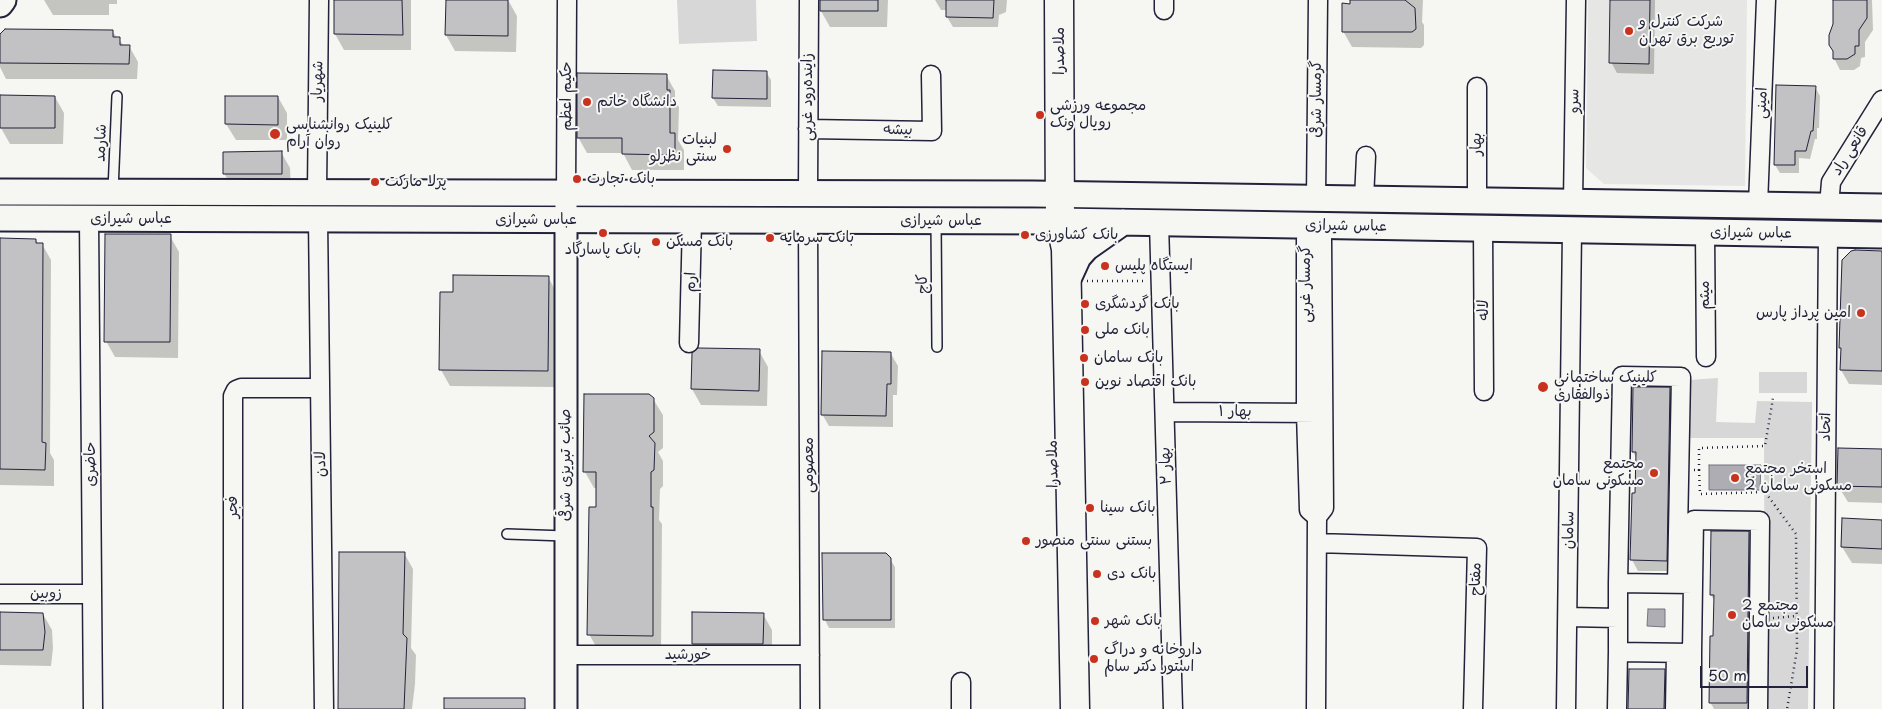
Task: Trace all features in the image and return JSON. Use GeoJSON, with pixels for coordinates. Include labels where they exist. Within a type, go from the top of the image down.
{"type":"FeatureCollection","features":[{"type":"Feature","properties":{"kind":"main road"},"geometry":{"type":"LineString","coordinates":[[0,4],[3,0]]}},
{"type":"Feature","properties":{"kind":"main road","name":"ملاصدرا"},"geometry":{"type":"LineString","coordinates":[[1060,0],[1060,222],[1066,249],[1067,281],[1075,709]]}},
{"type":"Feature","properties":{"kind":"main road","name":"عباس شیرازی"},"geometry":{"type":"LineString","coordinates":[[0,192],[1060,194],[1882,207]]}},
{"type":"Feature","properties":{"kind":"main road"},"geometry":{"type":"LineString","coordinates":[[1092,195],[1085,209],[1094,222]]}},
{"type":"Feature","properties":{"kind":"main road"},"geometry":{"type":"LineString","coordinates":[[1316,198],[1316,226]]}},
{"type":"Feature","properties":{"kind":"main road"},"geometry":{"type":"LineString","coordinates":[[1828,234],[1829,206]]}},
{"type":"Feature","properties":{"kind":"main road","name":"عباس شیرازی"},"geometry":{"type":"LineString","coordinates":[[0,218],[1123,222],[1882,235]]}},
{"type":"Feature","properties":{"kind":"main road","name":"ملاصدرا"},"geometry":{"type":"LineString","coordinates":[[1058,709],[1048,255],[1060,222]]}},
{"type":"Feature","properties":{"kind":"main road"},"geometry":{"type":"LineString","coordinates":[[1067,281],[1078,257],[1086,248],[1123,222]]}},
{"type":"Feature","properties":{"kind":"street","name":"شهریار"},"geometry":{"type":"LineString","coordinates":[[316,192],[318,0]]}},
{"type":"Feature","properties":{"kind":"street","name":"حکیم اعظم"},"geometry":{"type":"LineString","coordinates":[[566,192],[567,0]]}},
{"type":"Feature","properties":{"kind":"street","name":"زاینده‌رود غربی"},"geometry":{"type":"LineString","coordinates":[[808,193],[809,0]]}},
{"type":"Feature","properties":{"kind":"street","name":"گرمسار شرقی"},"geometry":{"type":"LineString","coordinates":[[1316,198],[1318,0]]}},
{"type":"Feature","properties":{"kind":"street","name":"سرو"},"geometry":{"type":"LineString","coordinates":[[1573,202],[1576,0]]}},
{"type":"Feature","properties":{"kind":"street","name":"امینی"},"geometry":{"type":"LineString","coordinates":[[1758,205],[1766,0]]}},
{"type":"Feature","properties":{"kind":"street","name":"بیشه"},"geometry":{"type":"LineString","coordinates":[[808,129],[932,131],[931,75]]}},
{"type":"Feature","properties":{"kind":"street","name":"بهار"},"geometry":{"type":"LineString","coordinates":[[1477,87],[1477,201]]}},
{"type":"Feature","properties":{"kind":"street","name":"قانعی‌ راد"},"geometry":{"type":"LineString","coordinates":[[1829,206],[1831,182],[1882,100]]}},
{"type":"Feature","properties":{"kind":"street"},"geometry":{"type":"LineString","coordinates":[[1364,199],[1366,156]]}},
{"type":"Feature","properties":{"kind":"street","name":"صائب تبریزی شرقی"},"geometry":{"type":"LineString","coordinates":[[566,192],[566,709]]}},
{"type":"Feature","properties":{"kind":"street","name":"حاضری"},"geometry":{"type":"LineString","coordinates":[[89,219],[93,709]]}},
{"type":"Feature","properties":{"kind":"street","name":"لادن"},"geometry":{"type":"LineString","coordinates":[[318,219],[324,709]]}},
{"type":"Feature","properties":{"kind":"street","name":"ارم"},"geometry":{"type":"LineString","coordinates":[[689,343],[692,220]]}},
{"type":"Feature","properties":{"kind":"street","name":"معصومی"},"geometry":{"type":"LineString","coordinates":[[808,221],[810,709]]}},
{"type":"Feature","properties":{"kind":"street","name":"بهار ۲"},"geometry":{"type":"LineString","coordinates":[[1159,223],[1173,709]]}},
{"type":"Feature","properties":{"kind":"street","name":"گرمسار غربی"},"geometry":{"type":"LineString","coordinates":[[1316,226],[1322,238],[1314,413],[1324,508],[1317,517],[1316,709]]}},
{"type":"Feature","properties":{"kind":"street","name":"لاله"},"geometry":{"type":"LineString","coordinates":[[1483,229],[1484,391]]}},
{"type":"Feature","properties":{"kind":"street","name":"سامان"},"geometry":{"type":"LineString","coordinates":[[1566,709],[1572,230]]}},
{"type":"Feature","properties":{"kind":"street","name":"میثم"},"geometry":{"type":"LineString","coordinates":[[1705,232],[1706,357]]}},
{"type":"Feature","properties":{"kind":"street","name":"اتحاد"},"geometry":{"type":"LineString","coordinates":[[1824,709],[1828,234]]}},
{"type":"Feature","properties":{"kind":"street"},"geometry":{"type":"LineString","coordinates":[[1617,709],[1622,376],[1681,377],[1685,584],[1684,653],[1675,709]]}},
{"type":"Feature","properties":{"kind":"street","name":"فجر"},"geometry":{"type":"LineString","coordinates":[[233,709],[233,396],[236,390],[241,388],[320,388]]}},
{"type":"Feature","properties":{"kind":"street","name":"بهار ۱"},"geometry":{"type":"LineString","coordinates":[[1165,412],[1314,413]]}},
{"type":"Feature","properties":{"kind":"street"},"geometry":{"type":"LineString","coordinates":[[1685,584],[1694,520],[1760,521],[1758,709]]}},
{"type":"Feature","properties":{"kind":"street","name":"مفتاح"},"geometry":{"type":"LineString","coordinates":[[1317,544],[1477,548],[1473,709]]}},
{"type":"Feature","properties":{"kind":"street"},"geometry":{"type":"LineString","coordinates":[[1618,583],[1685,584]]}},
{"type":"Feature","properties":{"kind":"street","name":"زوبین"},"geometry":{"type":"LineString","coordinates":[[0,594],[92,594]]}},
{"type":"Feature","properties":{"kind":"street"},"geometry":{"type":"LineString","coordinates":[[1568,617],[1618,618]]}},
{"type":"Feature","properties":{"kind":"street"},"geometry":{"type":"LineString","coordinates":[[1618,652],[1684,653]]}},
{"type":"Feature","properties":{"kind":"street"},"geometry":{"type":"LineString","coordinates":[[1684,653],[1692,709]]}},
{"type":"Feature","properties":{"kind":"street","name":"خورشید"},"geometry":{"type":"LineString","coordinates":[[566,655],[810,655]]}},
{"type":"Feature","properties":{"kind":"street"},"geometry":{"type":"LineString","coordinates":[[961,682],[962,709]]}},
{"type":"Feature","properties":{"kind":"lane","name":"شارمد"},"geometry":{"type":"LineString","coordinates":[[113,192],[117,96]]}},
{"type":"Feature","properties":{"kind":"lane","name":"کاج"},"geometry":{"type":"LineString","coordinates":[[936,221],[937,347]]}},
{"type":"Feature","properties":{"kind":"lane"},"geometry":{"type":"LineString","coordinates":[[506,534],[566,536]]}},
{"type":"Feature","properties":{"kind":"path"},"geometry":{"type":"LineString","coordinates":[[1067,281],[1161,281]]}},
{"type":"Feature","properties":{"kind":"path"},"geometry":{"type":"LineString","coordinates":[[1699,470],[1699,448],[1765,446],[1772,398]]}},
{"type":"Feature","properties":{"kind":"path"},"geometry":{"type":"LineString","coordinates":[[1759,619],[1796,616]]}},
{"type":"Feature","properties":{"kind":"shaded area"},"geometry":{"type":"Polygon","coordinates":[[[677,0],[756,0],[757,41],[679,44],[677,0]]]}},
{"type":"Feature","properties":{"kind":"shaded area"},"geometry":{"type":"Polygon","coordinates":[[[1588,0],[1747,0],[1745,186],[1604,184],[1586,168],[1588,0]]]}},
{"type":"Feature","properties":{"kind":"shaded area"},"geometry":{"type":"Polygon","coordinates":[[[1759,372],[1807,372],[1807,393],[1759,393],[1759,372]]]}},
{"type":"Feature","properties":{"kind":"shaded area"},"geometry":{"type":"Polygon","coordinates":[[[1718,378],[1716,422],[1755,423],[1757,401],[1812,402],[1808,709],[1765,709],[1764,438],[1689,438],[1689,380],[1718,378]]]}},
{"type":"Feature","properties":{"kind":"shaded area","name":"استخر مجتمع مسکونی سامان 2"},"geometry":{"type":"Polygon","coordinates":[[[1709,465],[1761,465],[1760,490],[1709,490],[1709,465]]]}},
{"type":"Feature","properties":{"kind":"shaded area"},"geometry":{"type":"Polygon","coordinates":[[[1648,609],[1665,609],[1665,627],[1647,626],[1648,609]]]}},
{"type":"Feature","properties":{"kind":"building"},"geometry":{"type":"Polygon","coordinates":[[[334,0],[402,0],[403,35],[334,34],[334,0]]]}},
{"type":"Feature","properties":{"kind":"building"},"geometry":{"type":"Polygon","coordinates":[[[446,0],[508,0],[508,36],[445,35],[446,0]]]}},
{"type":"Feature","properties":{"kind":"building"},"geometry":{"type":"Polygon","coordinates":[[[820,0],[878,0],[878,11],[820,11],[820,0]]]}},
{"type":"Feature","properties":{"kind":"building"},"geometry":{"type":"Polygon","coordinates":[[[946,0],[994,0],[993,18],[946,17],[946,0]]]}},
{"type":"Feature","properties":{"kind":"building"},"geometry":{"type":"Polygon","coordinates":[[[1350,0],[1405,0],[1415,8],[1416,29],[1412,32],[1342,32],[1342,3],[1350,4],[1350,0]]]}},
{"type":"Feature","properties":{"kind":"building","name":"شرکت کنترل و توریع برق تهران"},"geometry":{"type":"Polygon","coordinates":[[[1610,0],[1650,0],[1649,64],[1609,63],[1610,0]]]}},
{"type":"Feature","properties":{"kind":"building"},"geometry":{"type":"Polygon","coordinates":[[[1833,0],[1867,0],[1867,18],[1859,30],[1859,46],[1855,46],[1855,54],[1847,59],[1833,59],[1833,51],[1829,45],[1829,35],[1833,24],[1833,0]]]}},
{"type":"Feature","properties":{"kind":"building"},"geometry":{"type":"Polygon","coordinates":[[[5,29],[113,30],[113,37],[120,37],[120,45],[130,45],[129,64],[0,63],[0,34],[5,29]]]}},
{"type":"Feature","properties":{"kind":"building"},"geometry":{"type":"Polygon","coordinates":[[[713,70],[767,71],[767,99],[712,98],[713,70]]]}},
{"type":"Feature","properties":{"kind":"building"},"geometry":{"type":"Polygon","coordinates":[[[577,73],[667,74],[667,90],[670,90],[670,133],[675,133],[675,155],[622,154],[622,138],[577,138],[577,73]]]}},
{"type":"Feature","properties":{"kind":"building"},"geometry":{"type":"Polygon","coordinates":[[[1776,85],[1816,86],[1813,131],[1811,131],[1806,151],[1795,151],[1795,165],[1774,165],[1776,85]]]}},
{"type":"Feature","properties":{"kind":"building"},"geometry":{"type":"Polygon","coordinates":[[[0,95],[55,96],[55,128],[0,128],[0,95]]]}},
{"type":"Feature","properties":{"kind":"building"},"geometry":{"type":"Polygon","coordinates":[[[225,96],[278,96],[278,125],[225,124],[225,96]]]}},
{"type":"Feature","properties":{"kind":"building"},"geometry":{"type":"Polygon","coordinates":[[[282,151],[282,174],[223,174],[223,152],[282,151]]]}},
{"type":"Feature","properties":{"kind":"building"},"geometry":{"type":"Polygon","coordinates":[[[105,234],[171,234],[170,342],[104,342],[105,234]]]}},
{"type":"Feature","properties":{"kind":"building"},"geometry":{"type":"Polygon","coordinates":[[[0,238],[36,239],[36,243],[43,243],[42,442],[46,443],[45,470],[0,469],[0,238]]]}},
{"type":"Feature","properties":{"kind":"building"},"geometry":{"type":"Polygon","coordinates":[[[1851,251],[1882,251],[1882,371],[1840,370],[1842,260],[1851,251]]]}},
{"type":"Feature","properties":{"kind":"building"},"geometry":{"type":"Polygon","coordinates":[[[453,275],[549,276],[548,371],[439,370],[440,292],[453,292],[453,275]]]}},
{"type":"Feature","properties":{"kind":"building"},"geometry":{"type":"Polygon","coordinates":[[[698,348],[760,349],[759,391],[691,389],[692,353],[698,348]]]}},
{"type":"Feature","properties":{"kind":"building"},"geometry":{"type":"Polygon","coordinates":[[[822,351],[891,352],[891,384],[887,384],[886,416],[821,415],[822,351]]]}},
{"type":"Feature","properties":{"kind":"building","name":"مجتمع مسکونی سامان"},"geometry":{"type":"Polygon","coordinates":[[[1633,387],[1670,387],[1667,561],[1630,560],[1632,493],[1635,493],[1636,452],[1632,452],[1633,387]]]}},
{"type":"Feature","properties":{"kind":"building"},"geometry":{"type":"Polygon","coordinates":[[[584,394],[649,394],[654,398],[654,432],[649,436],[655,443],[654,470],[651,472],[651,507],[653,507],[653,636],[587,635],[589,507],[596,507],[596,472],[583,472],[584,394]]]}},
{"type":"Feature","properties":{"kind":"building"},"geometry":{"type":"Polygon","coordinates":[[[1838,448],[1882,449],[1882,487],[1837,486],[1838,448]]]}},
{"type":"Feature","properties":{"kind":"building"},"geometry":{"type":"Polygon","coordinates":[[[1842,518],[1882,520],[1882,549],[1841,547],[1842,518]]]}},
{"type":"Feature","properties":{"kind":"building","name":"2 مجتمع مسکونی سامان"},"geometry":{"type":"Polygon","coordinates":[[[1711,531],[1749,531],[1747,703],[1709,703],[1710,636],[1713,636],[1714,595],[1710,595],[1711,531]]]}},
{"type":"Feature","properties":{"kind":"building"},"geometry":{"type":"Polygon","coordinates":[[[339,552],[405,552],[403,634],[407,638],[404,709],[338,709],[339,552]]]}},
{"type":"Feature","properties":{"kind":"building"},"geometry":{"type":"Polygon","coordinates":[[[822,553],[886,553],[891,558],[891,620],[823,620],[822,553]]]}},
{"type":"Feature","properties":{"kind":"building"},"geometry":{"type":"Polygon","coordinates":[[[0,612],[43,613],[45,632],[43,650],[0,650],[0,612]]]}},
{"type":"Feature","properties":{"kind":"building"},"geometry":{"type":"Polygon","coordinates":[[[692,612],[764,613],[763,644],[692,644],[692,612]]]}},
{"type":"Feature","properties":{"kind":"building"},"geometry":{"type":"Polygon","coordinates":[[[1629,669],[1665,669],[1664,709],[1628,709],[1629,669]]]}},
{"type":"Feature","properties":{"kind":"building"},"geometry":{"type":"Polygon","coordinates":[[[444,698],[525,698],[525,709],[444,709],[444,698]]]}},
{"type":"Feature","properties":{"kind":"place","name":"شرکت کنترل و توریع برق تهران"},"geometry":{"type":"Point","coordinates":[1629,31]}},
{"type":"Feature","properties":{"kind":"place","name":"دانشگاه خاتم"},"geometry":{"type":"Point","coordinates":[587,102]}},
{"type":"Feature","properties":{"kind":"place","name":"مجموعه ورزشی رویال ونک"},"geometry":{"type":"Point","coordinates":[1040,115]}},
{"type":"Feature","properties":{"kind":"place","name":"کلینیک روانشناسی روان آرام"},"geometry":{"type":"Point","coordinates":[275,134]}},
{"type":"Feature","properties":{"kind":"place","name":"لبنیات سنتی نظرلو"},"geometry":{"type":"Point","coordinates":[727,149]}},
{"type":"Feature","properties":{"kind":"place","name":"بانک تجارت"},"geometry":{"type":"Point","coordinates":[577,179]}},
{"type":"Feature","properties":{"kind":"place","name":"پرلا مارکت"},"geometry":{"type":"Point","coordinates":[375,182]}},
{"type":"Feature","properties":{"kind":"place","name":"بانک پاسارگاد"},"geometry":{"type":"Point","coordinates":[603,233]}},
{"type":"Feature","properties":{"kind":"place","name":"بانک کشاورزی"},"geometry":{"type":"Point","coordinates":[1025,235]}},
{"type":"Feature","properties":{"kind":"place","name":"بانک سرمایه"},"geometry":{"type":"Point","coordinates":[770,238]}},
{"type":"Feature","properties":{"kind":"place","name":"بانک مسکن"},"geometry":{"type":"Point","coordinates":[656,242]}},
{"type":"Feature","properties":{"kind":"place","name":"ایستگاه پلیس"},"geometry":{"type":"Point","coordinates":[1105,266]}},
{"type":"Feature","properties":{"kind":"place","name":"بانک گردشگری"},"geometry":{"type":"Point","coordinates":[1085,304]}},
{"type":"Feature","properties":{"kind":"place","name":"امین پرداز پارس"},"geometry":{"type":"Point","coordinates":[1861,313]}},
{"type":"Feature","properties":{"kind":"place","name":"بانک ملی"},"geometry":{"type":"Point","coordinates":[1085,330]}},
{"type":"Feature","properties":{"kind":"place","name":"بانک سامان"},"geometry":{"type":"Point","coordinates":[1084,358]}},
{"type":"Feature","properties":{"kind":"place","name":"بانک اقتصاد نوین"},"geometry":{"type":"Point","coordinates":[1085,382]}},
{"type":"Feature","properties":{"kind":"place","name":"کلینیک ساختمانی ذوالفقاری"},"geometry":{"type":"Point","coordinates":[1543,387]}},
{"type":"Feature","properties":{"kind":"place","name":"مجتمع مسکونی سامان"},"geometry":{"type":"Point","coordinates":[1654,473]}},
{"type":"Feature","properties":{"kind":"place","name":"استخر مجتمع مسکونی سامان 2"},"geometry":{"type":"Point","coordinates":[1735,478]}},
{"type":"Feature","properties":{"kind":"place","name":"بانک سینا"},"geometry":{"type":"Point","coordinates":[1090,508]}},
{"type":"Feature","properties":{"kind":"place","name":"بستنی سنتی منصور"},"geometry":{"type":"Point","coordinates":[1026,541]}},
{"type":"Feature","properties":{"kind":"place","name":"بانک دی"},"geometry":{"type":"Point","coordinates":[1097,574]}},
{"type":"Feature","properties":{"kind":"place","name":"2 مجتمع مسکونی سامان"},"geometry":{"type":"Point","coordinates":[1732,615]}},
{"type":"Feature","properties":{"kind":"place","name":"بانک شهر"},"geometry":{"type":"Point","coordinates":[1095,621]}},
{"type":"Feature","properties":{"kind":"place","name":"داروخانه و دراگ استور دکتر سالم"},"geometry":{"type":"Point","coordinates":[1094,659]}}]}
